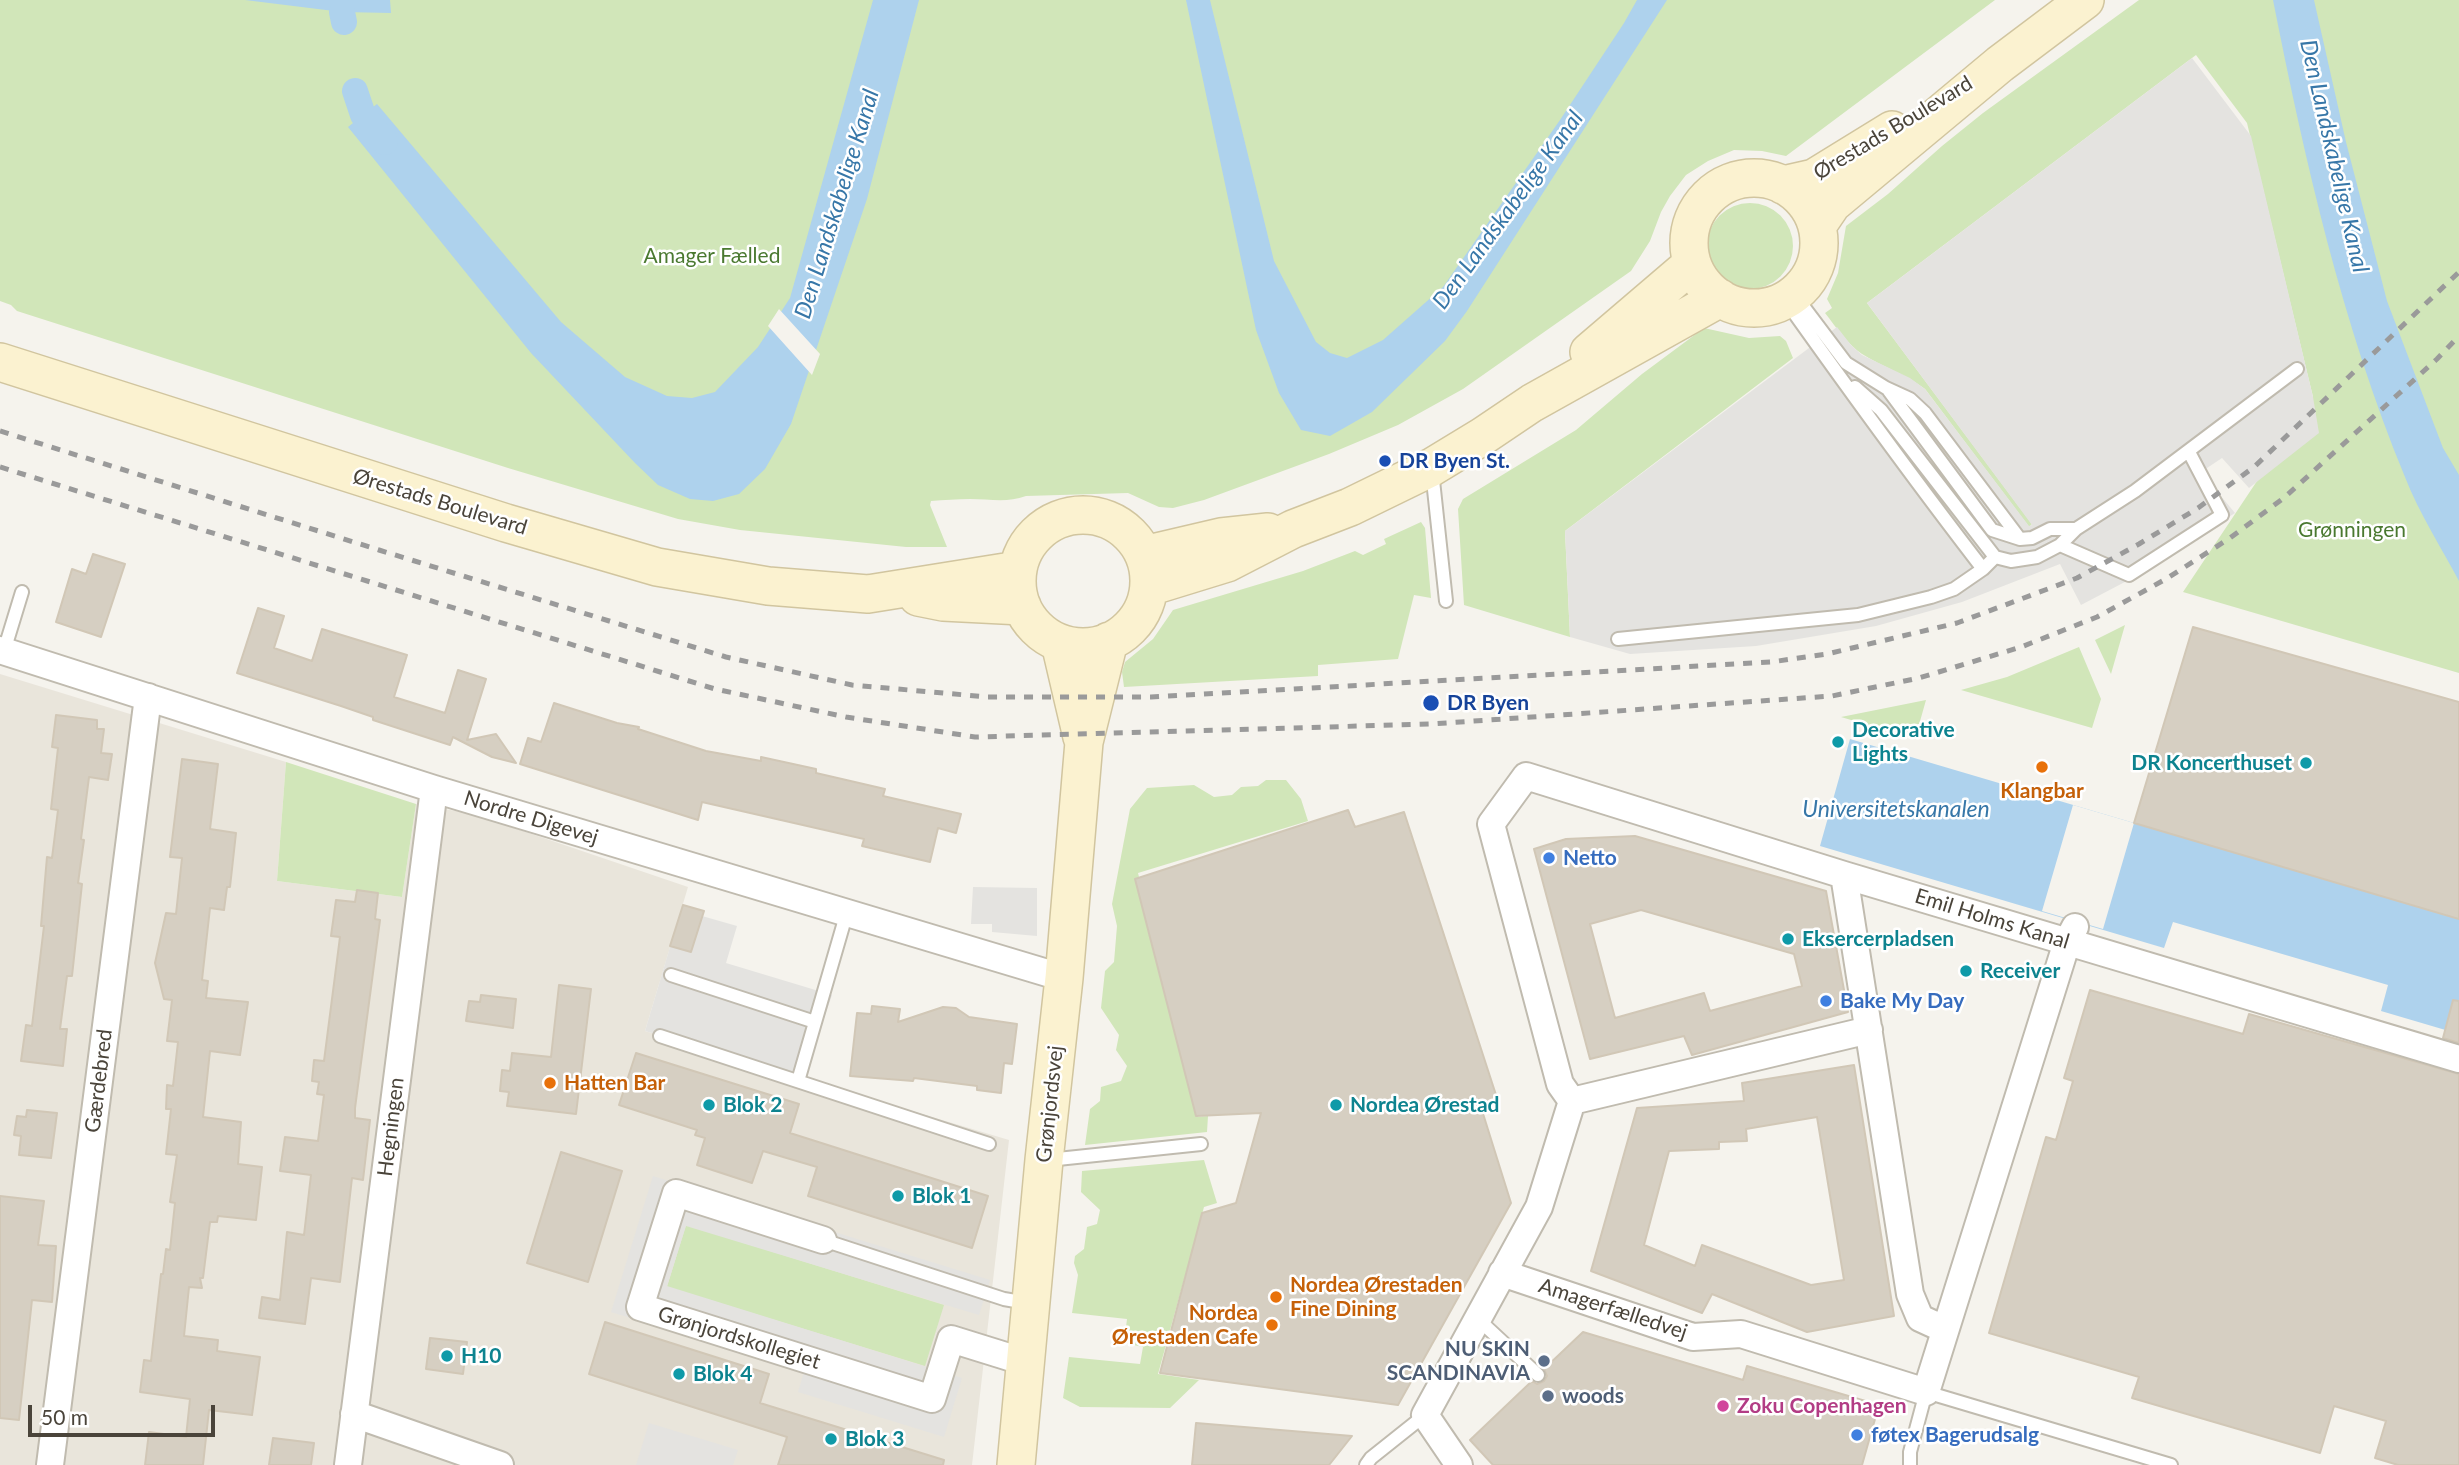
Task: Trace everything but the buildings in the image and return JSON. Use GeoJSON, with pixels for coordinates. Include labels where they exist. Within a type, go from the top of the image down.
{"type":"FeatureCollection","features":[{"type":"Feature","properties":{"kind":"street","name":"Ørestads Boulevard"},"geometry":{"type":"LineString","coordinates":[[1817,226],[1832,204],[2000,64],[2085,0]]}},
{"type":"Feature","properties":{"kind":"street","name":"Ørestads Boulevard"},"geometry":{"type":"LineString","coordinates":[[1783,185],[1814,178],[2000,64]]}},
{"type":"Feature","properties":{"kind":"street"},"geometry":{"type":"LineString","coordinates":[[1762,178],[1783,185],[1798,195],[1817,226],[1819,245],[1807,280],[1777,304],[1758,308],[1738,306],[1720,298],[1703,284],[1692,264],[1689,242],[1693,221],[1703,202],[1720,187],[1740,179],[1762,178]]}},
{"type":"Feature","properties":{"kind":"street"},"geometry":{"type":"LineString","coordinates":[[1532,403],[1692,264]]}},
{"type":"Feature","properties":{"kind":"street"},"geometry":{"type":"LineString","coordinates":[[1146,571],[1227,562],[1293,529],[1350,507],[1432,467],[1532,403],[1720,298]]}},
{"type":"Feature","properties":{"kind":"street","name":"Ørestads Boulevard"},"geometry":{"type":"LineString","coordinates":[[0,362],[506,523],[657,567],[768,586],[868,594],[889,592],[943,602],[1020,588]]}},
{"type":"Feature","properties":{"kind":"street"},"geometry":{"type":"LineString","coordinates":[[1075,515],[1092,515],[1123,528],[1135,541],[1146,571],[1145,604],[1136,620],[1109,642],[1093,646],[1060,643],[1044,634],[1031,621],[1020,588],[1023,554],[1038,533],[1059,519],[1075,515]]}},
{"type":"Feature","properties":{"kind":"street","name":"Grønjordsvej"},"geometry":{"type":"LineString","coordinates":[[1016,1465],[1064,978],[1084,742],[1109,642]]}},
{"type":"Feature","properties":{"kind":"street","name":"Grønjordsvej"},"geometry":{"type":"LineString","coordinates":[[1060,643],[1084,742]]}},
{"type":"Feature","properties":{"kind":"street","name":"Nordre Digevej"},"geometry":{"type":"LineString","coordinates":[[2,651],[434,789],[1064,978]]}},
{"type":"Feature","properties":{"kind":"street","name":"Gærdebred"},"geometry":{"type":"LineString","coordinates":[[50,1465],[148,697]]}},
{"type":"Feature","properties":{"kind":"street","name":"Emil Holms Kanal"},"geometry":{"type":"LineString","coordinates":[[1573,1101],[1560,1084],[1491,824],[1526,776],[1844,875],[2071,934],[2118,957],[2459,1059]]}},
{"type":"Feature","properties":{"kind":"street","name":"Hegningen"},"geometry":{"type":"LineString","coordinates":[[348,1465],[434,789]]}},
{"type":"Feature","properties":{"kind":"street"},"geometry":{"type":"LineString","coordinates":[[1844,875],[1910,1294],[1920,1318],[1944,1329]]}},
{"type":"Feature","properties":{"kind":"street"},"geometry":{"type":"LineString","coordinates":[[1926,1392],[2071,934]]}},
{"type":"Feature","properties":{"kind":"street"},"geometry":{"type":"LineString","coordinates":[[1459,1465],[1425,1415],[1539,1207],[1573,1101],[1869,1030]]}},
{"type":"Feature","properties":{"kind":"street","name":"Grønjordskollegiet"},"geometry":{"type":"LineString","coordinates":[[823,1240],[676,1193],[640,1307],[932,1399],[951,1339],[1025,1362]]}},
{"type":"Feature","properties":{"kind":"street","name":"Amagerfælledvej"},"geometry":{"type":"LineString","coordinates":[[1502,1273],[1693,1336],[1741,1334],[1926,1392]]}},
{"type":"Feature","properties":{"kind":"street"},"geometry":{"type":"LineString","coordinates":[[354,1415],[500,1465]]}},
{"type":"Feature","properties":{"kind":"lane"},"geometry":{"type":"LineString","coordinates":[[1789,297],[1899,461],[1983,569]]}},
{"type":"Feature","properties":{"kind":"lane"},"geometry":{"type":"LineString","coordinates":[[1789,297],[1846,363],[1886,388],[1992,530],[2020,539],[2032,538],[2050,529],[2076,529]]}},
{"type":"Feature","properties":{"kind":"lane"},"geometry":{"type":"LineString","coordinates":[[1841,376],[1881,410],[1995,557],[2011,561],[2037,557],[2060,545],[2076,529],[2189,452],[2244,407],[2297,369]]}},
{"type":"Feature","properties":{"kind":"lane"},"geometry":{"type":"LineString","coordinates":[[2060,545],[2129,575],[2205,527],[2222,514],[2189,452]]}},
{"type":"Feature","properties":{"kind":"lane"},"geometry":{"type":"LineString","coordinates":[[1432,467],[1446,601]]}},
{"type":"Feature","properties":{"kind":"lane"},"geometry":{"type":"LineString","coordinates":[[1618,639],[1858,615],[1954,589],[1995,557]]}},
{"type":"Feature","properties":{"kind":"lane"},"geometry":{"type":"LineString","coordinates":[[2,651],[22,592]]}},
{"type":"Feature","properties":{"kind":"lane"},"geometry":{"type":"LineString","coordinates":[[798,1082],[847,912]]}},
{"type":"Feature","properties":{"kind":"lane"},"geometry":{"type":"LineString","coordinates":[[671,975],[815,1022]]}},
{"type":"Feature","properties":{"kind":"lane"},"geometry":{"type":"LineString","coordinates":[[660,1037],[989,1144]]}},
{"type":"Feature","properties":{"kind":"lane"},"geometry":{"type":"LineString","coordinates":[[1044,1160],[1201,1144]]}},
{"type":"Feature","properties":{"kind":"lane","name":"Grønjordskollegiet"},"geometry":{"type":"LineString","coordinates":[[823,1240],[1004,1299],[1031,1303]]}},
{"type":"Feature","properties":{"kind":"lane"},"geometry":{"type":"LineString","coordinates":[[1479,1320],[1538,1376]]}},
{"type":"Feature","properties":{"kind":"lane"},"geometry":{"type":"LineString","coordinates":[[1910,1465],[1910,1452],[1926,1392],[2171,1465]]}},
{"type":"Feature","properties":{"kind":"lane"},"geometry":{"type":"LineString","coordinates":[[1366,1465],[1371,1458],[1425,1415]]}},
{"type":"Feature","properties":{"kind":"shaded area"},"geometry":{"type":"Polygon","coordinates":[[[2192,58],[2251,136],[2313,397],[2319,433],[2249,488],[2222,458],[2201,472],[2235,513],[2142,573],[2081,605],[2060,564],[1962,602],[1876,626],[1756,646],[1630,654],[1570,637],[1565,531],[1837,327],[1862,355],[1910,378],[1925,389],[2029,526],[2032,525],[1867,303],[2192,58]]]}},
{"type":"Feature","properties":{"kind":"shaded area"},"geometry":{"type":"Polygon","coordinates":[[[0,674],[286,762],[277,881],[402,897],[416,804],[473,814],[688,887],[645,1031],[1009,1140],[972,1465],[0,1465],[0,674]]]}},
{"type":"Feature","properties":{"kind":"shaded area"},"geometry":{"type":"Polygon","coordinates":[[[973,887],[1037,888],[1037,936],[992,932],[992,924],[971,924],[973,887]]]}},
{"type":"Feature","properties":{"kind":"shaded area"},"geometry":{"type":"Polygon","coordinates":[[[681,910],[737,926],[726,963],[832,995],[804,1078],[645,1031],[681,910]]]}},
{"type":"Feature","properties":{"kind":"shaded area"},"geometry":{"type":"Polygon","coordinates":[[[653,1176],[990,1280],[979,1315],[686,1226],[667,1286],[962,1378],[944,1437],[798,1392],[804,1372],[611,1312],[653,1176]]]}},
{"type":"Feature","properties":{"kind":"shaded area"},"geometry":{"type":"Polygon","coordinates":[[[649,1423],[738,1450],[733,1465],[636,1465],[649,1423]]]}},
{"type":"Feature","properties":{"kind":"green space","name":"Amager Fælled"},"geometry":{"type":"Polygon","coordinates":[[[0,0],[1995,0],[1786,156],[1762,151],[1734,150],[1708,161],[1686,175],[1670,196],[1650,241],[1631,271],[1463,389],[1398,425],[1329,454],[1204,500],[1173,508],[1159,507],[1128,493],[931,501],[930,505],[947,547],[906,547],[740,530],[678,519],[508,468],[17,311],[11,305],[0,301],[0,0]]]}},
{"type":"Feature","properties":{"kind":"green space","name":"Grønningen"},"geometry":{"type":"Polygon","coordinates":[[[2139,0],[2459,0],[2459,673],[2183,592],[2313,397],[2247,123],[2196,55],[1867,303],[2032,524],[2029,527],[1925,389],[1857,350],[1825,313],[1832,308],[1827,299],[1838,273],[1846,226],[1983,113],[2139,0]]]}},
{"type":"Feature","properties":{"kind":"green space"},"geometry":{"type":"Polygon","coordinates":[[[1750,203],[1767,206],[1781,215],[1790,229],[1793,246],[1790,263],[1781,277],[1767,286],[1750,289],[1733,286],[1719,277],[1710,263],[1707,246],[1710,229],[1719,215],[1733,206],[1750,203]]]}},
{"type":"Feature","properties":{"kind":"green space"},"geometry":{"type":"Polygon","coordinates":[[[1704,328],[1749,338],[1780,336],[1786,341],[1793,358],[1565,531],[1570,637],[1464,605],[1458,509],[1463,499],[1576,430],[1642,374],[1704,328]]]}},
{"type":"Feature","properties":{"kind":"green space"},"geometry":{"type":"Polygon","coordinates":[[[1421,522],[1425,528],[1431,598],[1414,595],[1398,659],[1318,665],[1318,676],[1124,687],[1122,672],[1125,662],[1153,639],[1173,610],[1303,571],[1355,551],[1363,555],[1386,544],[1384,539],[1421,522]]]}},
{"type":"Feature","properties":{"kind":"green space"},"geometry":{"type":"Polygon","coordinates":[[[2125,625],[2111,674],[2095,640],[2125,625]]]}},
{"type":"Feature","properties":{"kind":"green space"},"geometry":{"type":"Polygon","coordinates":[[[2079,647],[2101,699],[2092,728],[1961,690],[2007,677],[2079,647]]]}},
{"type":"Feature","properties":{"kind":"green space"},"geometry":{"type":"Polygon","coordinates":[[[1926,700],[1915,739],[1841,717],[1926,700]]]}},
{"type":"Feature","properties":{"kind":"green space"},"geometry":{"type":"Polygon","coordinates":[[[286,762],[416,804],[402,897],[277,881],[286,762]]]}},
{"type":"Feature","properties":{"kind":"green space"},"geometry":{"type":"Polygon","coordinates":[[[1266,780],[1286,780],[1301,799],[1308,821],[1138,873],[1198,1117],[1208,1116],[1207,1132],[1085,1145],[1090,1109],[1100,1101],[1101,1087],[1121,1081],[1127,1066],[1116,1050],[1119,1035],[1101,1008],[1105,971],[1114,962],[1117,926],[1112,904],[1130,809],[1147,788],[1194,785],[1214,797],[1232,795],[1241,787],[1258,786],[1266,780]]]}},
{"type":"Feature","properties":{"kind":"green space"},"geometry":{"type":"Polygon","coordinates":[[[1204,1160],[1217,1203],[1204,1207],[1158,1374],[1199,1380],[1170,1408],[1080,1407],[1063,1398],[1069,1357],[1140,1364],[1143,1347],[1124,1343],[1127,1319],[1072,1313],[1078,1275],[1075,1256],[1084,1249],[1087,1227],[1097,1224],[1100,1210],[1081,1192],[1082,1171],[1204,1160]]]}},
{"type":"Feature","properties":{"kind":"green space"},"geometry":{"type":"Polygon","coordinates":[[[686,1225],[944,1305],[925,1366],[667,1287],[686,1225]]]}},
{"type":"Feature","properties":{"kind":"water"},"geometry":{"type":"Polygon","coordinates":[[[245,0],[390,0],[391,13],[342,12],[245,0]]]}},
{"type":"Feature","properties":{"kind":"water"},"geometry":{"type":"Polygon","coordinates":[[[873,0],[919,0],[867,199],[791,424],[765,469],[739,494],[713,501],[690,499],[658,485],[635,463],[531,353],[348,127],[377,104],[561,322],[625,377],[667,396],[692,398],[715,392],[758,347],[790,298],[873,0]]]}},
{"type":"Feature","properties":{"kind":"water"},"geometry":{"type":"Polygon","coordinates":[[[1186,0],[1210,0],[1274,261],[1316,342],[1330,353],[1347,358],[1383,340],[1443,287],[1560,120],[1637,0],[1667,0],[1445,341],[1372,412],[1330,436],[1301,430],[1279,393],[1256,330],[1186,0]]]}},
{"type":"Feature","properties":{"kind":"water"},"geometry":{"type":"Polygon","coordinates":[[[2273,0],[2314,0],[2346,142],[2387,301],[2443,448],[2459,475],[2459,581],[2411,490],[2362,361],[2312,182],[2273,0]]]}},
{"type":"Feature","properties":{"kind":"water","name":"Universitetskanalen"},"geometry":{"type":"Polygon","coordinates":[[[1850,739],[2459,919],[2459,1034],[2381,1011],[2388,985],[2173,922],[2164,948],[1820,846],[1850,739]]]}},
{"type":"Feature","properties":{"kind":"pier"},"geometry":{"type":"Polygon","coordinates":[[[779,309],[820,354],[812,375],[768,326],[779,309]]]}},
{"type":"Feature","properties":{"kind":"pier"},"geometry":{"type":"Polygon","coordinates":[[[2073,805],[2134,823],[2103,929],[2042,911],[2073,805]]]}},
{"type":"Feature","properties":{"kind":"waterway","name":"Den Landskabelige Kanal"},"geometry":{"type":"LineString","coordinates":[[342,12],[344,22]]}},
{"type":"Feature","properties":{"kind":"waterway","name":"Den Landskabelige Kanal"},"geometry":{"type":"LineString","coordinates":[[355,91],[363,115],[385,142]]}},
{"type":"Feature","properties":{"kind":"railway"},"geometry":{"type":"LineString","coordinates":[[0,431],[726,657],[852,685],[988,697],[1151,697],[1771,662],[1827,654],[1957,623],[2077,578],[2139,544],[2198,508],[2254,467],[2459,272]]}},
{"type":"Feature","properties":{"kind":"railway"},"geometry":{"type":"LineString","coordinates":[[0,467],[715,689],[846,717],[975,737],[1431,724],[1832,696],[1919,678],[2021,647],[2097,617],[2166,579],[2230,538],[2285,497],[2459,336]]}},
{"type":"Feature","properties":{"kind":"place","name":"DR Byen St."},"geometry":{"type":"Point","coordinates":[1385,461]}},
{"type":"Feature","properties":{"kind":"place","name":"DR Byen"},"geometry":{"type":"Point","coordinates":[1431,703]}},
{"type":"Feature","properties":{"kind":"place","name":"Decorative Lights"},"geometry":{"type":"Point","coordinates":[1838,742]}},
{"type":"Feature","properties":{"kind":"place","name":"DR Koncerthuset"},"geometry":{"type":"Point","coordinates":[2306,763]}},
{"type":"Feature","properties":{"kind":"place","name":"Klangbar"},"geometry":{"type":"Point","coordinates":[2042,767]}},
{"type":"Feature","properties":{"kind":"place","name":"Netto"},"geometry":{"type":"Point","coordinates":[1549,858]}},
{"type":"Feature","properties":{"kind":"place","name":"Eksercerpladsen"},"geometry":{"type":"Point","coordinates":[1788,939]}},
{"type":"Feature","properties":{"kind":"place","name":"Receiver"},"geometry":{"type":"Point","coordinates":[1966,971]}},
{"type":"Feature","properties":{"kind":"place","name":"Bake My Day"},"geometry":{"type":"Point","coordinates":[1826,1001]}},
{"type":"Feature","properties":{"kind":"place","name":"Hatten Bar"},"geometry":{"type":"Point","coordinates":[550,1083]}},
{"type":"Feature","properties":{"kind":"place","name":"Blok 2"},"geometry":{"type":"Point","coordinates":[709,1105]}},
{"type":"Feature","properties":{"kind":"place","name":"Nordea Ørestad"},"geometry":{"type":"Point","coordinates":[1336,1105]}},
{"type":"Feature","properties":{"kind":"place","name":"Blok 1"},"geometry":{"type":"Point","coordinates":[898,1196]}},
{"type":"Feature","properties":{"kind":"place","name":"Nordea Ørestaden Fine Dining"},"geometry":{"type":"Point","coordinates":[1276,1297]}},
{"type":"Feature","properties":{"kind":"place","name":"Nordea Ørestaden Cafe"},"geometry":{"type":"Point","coordinates":[1272,1325]}},
{"type":"Feature","properties":{"kind":"place","name":"H10"},"geometry":{"type":"Point","coordinates":[447,1356]}},
{"type":"Feature","properties":{"kind":"place","name":"NU SKIN SCANDINAVIA"},"geometry":{"type":"Point","coordinates":[1544,1361]}},
{"type":"Feature","properties":{"kind":"place","name":"Blok 4"},"geometry":{"type":"Point","coordinates":[679,1374]}},
{"type":"Feature","properties":{"kind":"place","name":"woods"},"geometry":{"type":"Point","coordinates":[1548,1396]}},
{"type":"Feature","properties":{"kind":"place","name":"Zoku Copenhagen"},"geometry":{"type":"Point","coordinates":[1723,1406]}},
{"type":"Feature","properties":{"kind":"place","name":"føtex Bagerudsalg"},"geometry":{"type":"Point","coordinates":[1857,1435]}},
{"type":"Feature","properties":{"kind":"place","name":"Blok 3"},"geometry":{"type":"Point","coordinates":[831,1439]}}]}
